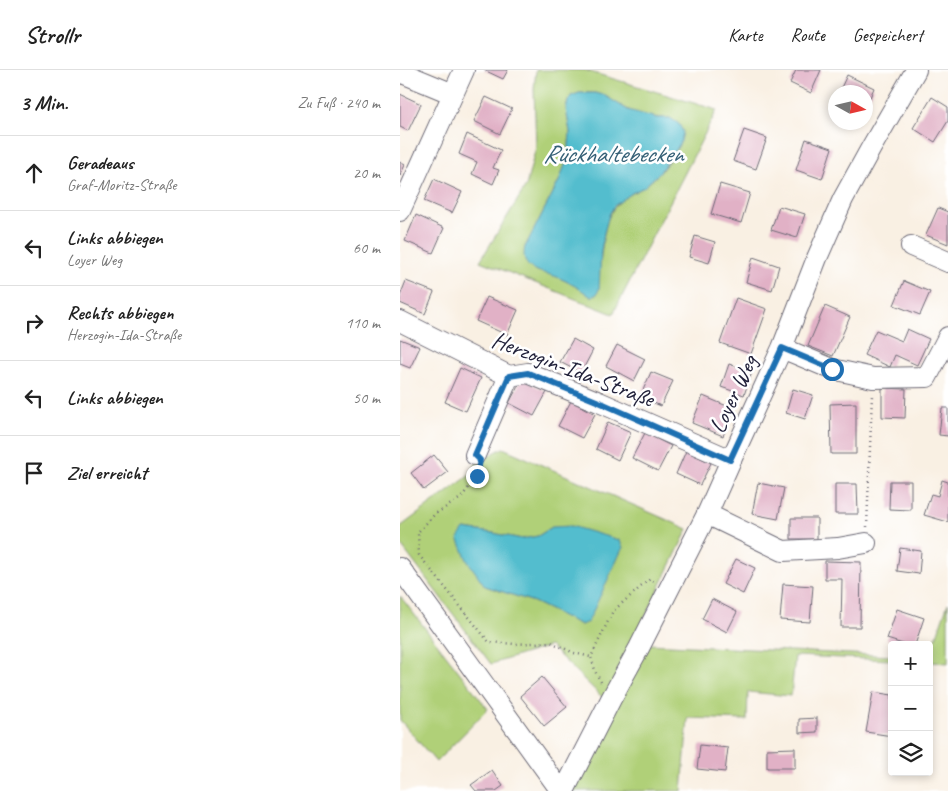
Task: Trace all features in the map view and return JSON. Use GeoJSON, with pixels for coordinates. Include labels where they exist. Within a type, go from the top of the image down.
{"type":"FeatureCollection","features":[{"type":"Feature","properties":{"kind":"street"},"geometry":{"type":"LineString","coordinates":[[400,211],[464,70]]}},
{"type":"Feature","properties":{"kind":"street","name":"Loyer Weg"},"geometry":{"type":"LineString","coordinates":[[562,791],[639,648],[707,514],[782,348],[817,258],[843,199],[870,148],[916,70]]}},
{"type":"Feature","properties":{"kind":"street"},"geometry":{"type":"LineString","coordinates":[[400,72],[453,94]]}},
{"type":"Feature","properties":{"kind":"street"},"geometry":{"type":"LineString","coordinates":[[911,246],[948,262]]}},
{"type":"Feature","properties":{"kind":"street","name":"Herzogin-Ida-Straße"},"geometry":{"type":"LineString","coordinates":[[400,321],[509,376],[528,373],[730,460]]}},
{"type":"Feature","properties":{"kind":"street"},"geometry":{"type":"LineString","coordinates":[[782,348],[832,369],[873,378],[927,377],[948,337]]}},
{"type":"Feature","properties":{"kind":"street"},"geometry":{"type":"LineString","coordinates":[[475,455],[509,376]]}},
{"type":"Feature","properties":{"kind":"street"},"geometry":{"type":"LineString","coordinates":[[707,514],[784,551],[838,548],[866,543]]}},
{"type":"Feature","properties":{"kind":"street"},"geometry":{"type":"LineString","coordinates":[[400,568],[562,791]]}},
{"type":"Feature","properties":{"kind":"path"},"geometry":{"type":"LineString","coordinates":[[866,543],[873,378]]}},
{"type":"Feature","properties":{"kind":"path"},"geometry":{"type":"LineString","coordinates":[[475,455],[480,460],[477,476],[460,498],[435,514],[418,532],[419,555],[488,642],[516,644],[551,642],[574,654],[591,657]]}},
{"type":"Feature","properties":{"kind":"path"},"geometry":{"type":"LineString","coordinates":[[610,699],[596,672],[591,657],[613,611],[650,579],[670,585]]}},
{"type":"Feature","properties":{"kind":"green space"},"geometry":{"type":"Polygon","coordinates":[[[536,70],[584,70],[717,110],[613,314],[480,261],[526,186],[536,147],[534,89],[536,70]],[[579,93],[571,96],[566,109],[570,132],[568,157],[559,181],[525,247],[532,268],[558,277],[581,289],[591,297],[610,214],[627,196],[642,188],[659,173],[681,141],[670,118],[643,115],[599,94],[579,93]]]}},
{"type":"Feature","properties":{"kind":"green space"},"geometry":{"type":"Polygon","coordinates":[[[503,448],[688,529],[605,700],[550,646],[491,664],[400,544],[400,527],[470,475],[477,462],[503,448]],[[552,527],[538,536],[522,539],[465,529],[485,586],[534,602],[581,625],[552,527]]]}},
{"type":"Feature","properties":{"kind":"green space"},"geometry":{"type":"Polygon","coordinates":[[[400,596],[488,709],[436,762],[400,720],[400,596]]]}},
{"type":"Feature","properties":{"kind":"green space"},"geometry":{"type":"Polygon","coordinates":[[[948,603],[948,663],[933,662],[933,646],[948,603]]]}},
{"type":"Feature","properties":{"kind":"green space"},"geometry":{"type":"Polygon","coordinates":[[[649,644],[888,656],[888,660],[795,656],[791,696],[748,692],[747,720],[688,718],[682,791],[564,791],[649,644]]]}},
{"type":"Feature","properties":{"kind":"water","name":"Rückhaltebecken"},"geometry":{"type":"Polygon","coordinates":[[[579,93],[604,95],[628,110],[657,118],[670,118],[679,124],[683,132],[676,150],[659,173],[644,187],[614,206],[609,215],[604,233],[599,289],[597,294],[591,297],[566,281],[531,268],[525,261],[524,256],[525,247],[559,181],[568,157],[570,132],[566,109],[571,96],[579,93]]]}},
{"type":"Feature","properties":{"kind":"water"},"geometry":{"type":"Polygon","coordinates":[[[571,526],[619,540],[623,547],[588,622],[581,625],[534,602],[485,586],[467,560],[458,538],[464,529],[522,539],[538,536],[552,527],[571,526]]]}},
{"type":"Feature","properties":{"kind":"building"},"geometry":{"type":"Polygon","coordinates":[[[484,70],[508,70],[503,79],[484,70]]]}},
{"type":"Feature","properties":{"kind":"building"},"geometry":{"type":"Polygon","coordinates":[[[796,70],[821,70],[811,93],[790,83],[796,70]]]}},
{"type":"Feature","properties":{"kind":"building"},"geometry":{"type":"Polygon","coordinates":[[[847,75],[868,85],[842,85],[847,75]]]}},
{"type":"Feature","properties":{"kind":"building"},"geometry":{"type":"Polygon","coordinates":[[[400,94],[421,104],[408,131],[400,127],[400,94]]]}},
{"type":"Feature","properties":{"kind":"building"},"geometry":{"type":"Polygon","coordinates":[[[486,97],[512,109],[500,134],[474,121],[486,97]]]}},
{"type":"Feature","properties":{"kind":"building"},"geometry":{"type":"Polygon","coordinates":[[[932,97],[948,107],[948,121],[935,142],[913,128],[932,97]]]}},
{"type":"Feature","properties":{"kind":"building"},"geometry":{"type":"Polygon","coordinates":[[[744,130],[767,138],[756,169],[733,161],[744,130]]]}},
{"type":"Feature","properties":{"kind":"building"},"geometry":{"type":"Polygon","coordinates":[[[467,134],[501,150],[493,168],[499,170],[493,184],[472,174],[477,162],[459,154],[467,134]]]}},
{"type":"Feature","properties":{"kind":"building"},"geometry":{"type":"Polygon","coordinates":[[[806,139],[832,148],[822,179],[796,170],[806,139]]]}},
{"type":"Feature","properties":{"kind":"building"},"geometry":{"type":"Polygon","coordinates":[[[400,162],[405,165],[400,176],[400,162]]]}},
{"type":"Feature","properties":{"kind":"building"},"geometry":{"type":"Polygon","coordinates":[[[434,179],[462,192],[452,213],[424,201],[434,179]]]}},
{"type":"Feature","properties":{"kind":"building"},"geometry":{"type":"Polygon","coordinates":[[[720,184],[750,193],[741,223],[711,214],[720,184]]]}},
{"type":"Feature","properties":{"kind":"building"},"geometry":{"type":"Polygon","coordinates":[[[779,206],[805,214],[797,238],[771,230],[779,206]]]}},
{"type":"Feature","properties":{"kind":"building"},"geometry":{"type":"Polygon","coordinates":[[[938,208],[948,212],[948,244],[926,235],[938,208]]]}},
{"type":"Feature","properties":{"kind":"building"},"geometry":{"type":"Polygon","coordinates":[[[416,215],[444,228],[433,253],[405,241],[416,215]]]}},
{"type":"Feature","properties":{"kind":"building"},"geometry":{"type":"Polygon","coordinates":[[[695,236],[715,242],[709,263],[689,257],[695,236]]]}},
{"type":"Feature","properties":{"kind":"building"},"geometry":{"type":"Polygon","coordinates":[[[753,257],[779,266],[772,290],[746,282],[753,257]]]}},
{"type":"Feature","properties":{"kind":"building"},"geometry":{"type":"Polygon","coordinates":[[[406,281],[434,292],[425,314],[400,303],[400,296],[406,281]]]}},
{"type":"Feature","properties":{"kind":"building"},"geometry":{"type":"Polygon","coordinates":[[[904,281],[930,292],[920,315],[894,305],[904,281]]]}},
{"type":"Feature","properties":{"kind":"building"},"geometry":{"type":"Polygon","coordinates":[[[487,297],[518,310],[507,335],[476,321],[487,297]]]}},
{"type":"Feature","properties":{"kind":"building"},"geometry":{"type":"Polygon","coordinates":[[[736,298],[767,309],[751,354],[720,343],[736,298]]]}},
{"type":"Feature","properties":{"kind":"building"},"geometry":{"type":"Polygon","coordinates":[[[825,306],[850,317],[833,356],[808,346],[825,306]]]}},
{"type":"Feature","properties":{"kind":"building"},"geometry":{"type":"Polygon","coordinates":[[[907,329],[929,339],[917,365],[895,355],[890,367],[864,355],[876,330],[902,341],[907,329]]]}},
{"type":"Feature","properties":{"kind":"building"},"geometry":{"type":"Polygon","coordinates":[[[400,339],[420,347],[410,368],[400,364],[400,339]]]}},
{"type":"Feature","properties":{"kind":"building"},"geometry":{"type":"Polygon","coordinates":[[[573,339],[593,350],[581,373],[560,362],[573,339]]]}},
{"type":"Feature","properties":{"kind":"building"},"geometry":{"type":"Polygon","coordinates":[[[617,345],[645,359],[634,381],[606,366],[617,345]]]}},
{"type":"Feature","properties":{"kind":"building"},"geometry":{"type":"Polygon","coordinates":[[[729,364],[752,372],[744,395],[721,387],[729,364]]]}},
{"type":"Feature","properties":{"kind":"building"},"geometry":{"type":"Polygon","coordinates":[[[460,368],[481,378],[466,411],[445,402],[460,368]]]}},
{"type":"Feature","properties":{"kind":"building"},"geometry":{"type":"Polygon","coordinates":[[[651,372],[673,381],[661,406],[640,397],[651,372]]]}},
{"type":"Feature","properties":{"kind":"building"},"geometry":{"type":"Polygon","coordinates":[[[522,379],[547,392],[534,416],[509,403],[522,379]]]}},
{"type":"Feature","properties":{"kind":"building"},"geometry":{"type":"Polygon","coordinates":[[[882,388],[906,389],[905,418],[882,417],[882,388]]]}},
{"type":"Feature","properties":{"kind":"building"},"geometry":{"type":"Polygon","coordinates":[[[793,389],[813,395],[805,419],[786,413],[793,389]]]}},
{"type":"Feature","properties":{"kind":"building"},"geometry":{"type":"Polygon","coordinates":[[[703,396],[734,409],[723,436],[692,423],[703,396]]]}},
{"type":"Feature","properties":{"kind":"building"},"geometry":{"type":"Polygon","coordinates":[[[571,401],[595,414],[582,438],[558,426],[571,401]]]}},
{"type":"Feature","properties":{"kind":"building"},"geometry":{"type":"Polygon","coordinates":[[[856,403],[856,454],[831,454],[830,404],[856,403]]]}},
{"type":"Feature","properties":{"kind":"building"},"geometry":{"type":"Polygon","coordinates":[[[942,408],[948,408],[948,436],[939,435],[942,408]]]}},
{"type":"Feature","properties":{"kind":"building"},"geometry":{"type":"Polygon","coordinates":[[[608,422],[631,432],[618,460],[596,449],[608,422]]]}},
{"type":"Feature","properties":{"kind":"building"},"geometry":{"type":"Polygon","coordinates":[[[645,433],[671,446],[658,471],[632,458],[645,433]]]}},
{"type":"Feature","properties":{"kind":"building"},"geometry":{"type":"Polygon","coordinates":[[[686,451],[711,463],[700,485],[676,474],[686,451]]]}},
{"type":"Feature","properties":{"kind":"building"},"geometry":{"type":"Polygon","coordinates":[[[434,455],[448,472],[424,490],[411,473],[434,455]]]}},
{"type":"Feature","properties":{"kind":"building"},"geometry":{"type":"Polygon","coordinates":[[[942,480],[948,482],[948,522],[924,515],[931,494],[938,496],[942,480]]]}},
{"type":"Feature","properties":{"kind":"building"},"geometry":{"type":"Polygon","coordinates":[[[890,481],[911,481],[911,510],[889,509],[890,481]]]}},
{"type":"Feature","properties":{"kind":"building"},"geometry":{"type":"Polygon","coordinates":[[[758,483],[784,488],[778,519],[752,514],[758,483]]]}},
{"type":"Feature","properties":{"kind":"building"},"geometry":{"type":"Polygon","coordinates":[[[835,484],[857,484],[858,514],[835,514],[835,484]]]}},
{"type":"Feature","properties":{"kind":"building"},"geometry":{"type":"Polygon","coordinates":[[[791,518],[817,518],[817,539],[791,539],[791,518]]]}},
{"type":"Feature","properties":{"kind":"building"},"geometry":{"type":"Polygon","coordinates":[[[900,548],[921,551],[919,574],[897,571],[900,548]]]}},
{"type":"Feature","properties":{"kind":"building"},"geometry":{"type":"Polygon","coordinates":[[[736,559],[755,568],[743,594],[723,584],[736,559]]]}},
{"type":"Feature","properties":{"kind":"building"},"geometry":{"type":"Polygon","coordinates":[[[825,561],[861,562],[860,627],[841,627],[842,579],[825,579],[825,561]]]}},
{"type":"Feature","properties":{"kind":"building"},"geometry":{"type":"Polygon","coordinates":[[[783,584],[813,586],[810,622],[780,620],[783,584]]]}},
{"type":"Feature","properties":{"kind":"building"},"geometry":{"type":"Polygon","coordinates":[[[712,599],[737,612],[727,632],[702,619],[712,599]]]}},
{"type":"Feature","properties":{"kind":"building"},"geometry":{"type":"Polygon","coordinates":[[[897,609],[924,618],[916,641],[893,641],[887,639],[897,609]]]}},
{"type":"Feature","properties":{"kind":"building"},"geometry":{"type":"Polygon","coordinates":[[[542,677],[567,707],[544,726],[520,696],[542,677]]]}},
{"type":"Feature","properties":{"kind":"building"},"geometry":{"type":"Polygon","coordinates":[[[873,692],[888,694],[888,735],[866,732],[873,692]]]}},
{"type":"Feature","properties":{"kind":"building"},"geometry":{"type":"Polygon","coordinates":[[[817,718],[817,732],[799,733],[799,719],[817,718]]]}},
{"type":"Feature","properties":{"kind":"building"},"geometry":{"type":"Polygon","coordinates":[[[700,745],[728,748],[725,772],[697,769],[700,745]]]}},
{"type":"Feature","properties":{"kind":"building"},"geometry":{"type":"Polygon","coordinates":[[[795,748],[795,768],[767,768],[767,749],[795,748]]]}},
{"type":"Feature","properties":{"kind":"building"},"geometry":{"type":"Polygon","coordinates":[[[492,770],[503,786],[496,791],[476,791],[471,785],[492,770]]]}},
{"type":"Feature","properties":{"kind":"route"},"geometry":{"type":"LineString","coordinates":[[477,476],[480,460],[475,455],[509,376],[528,373],[730,460],[782,348],[832,369]]}}]}
